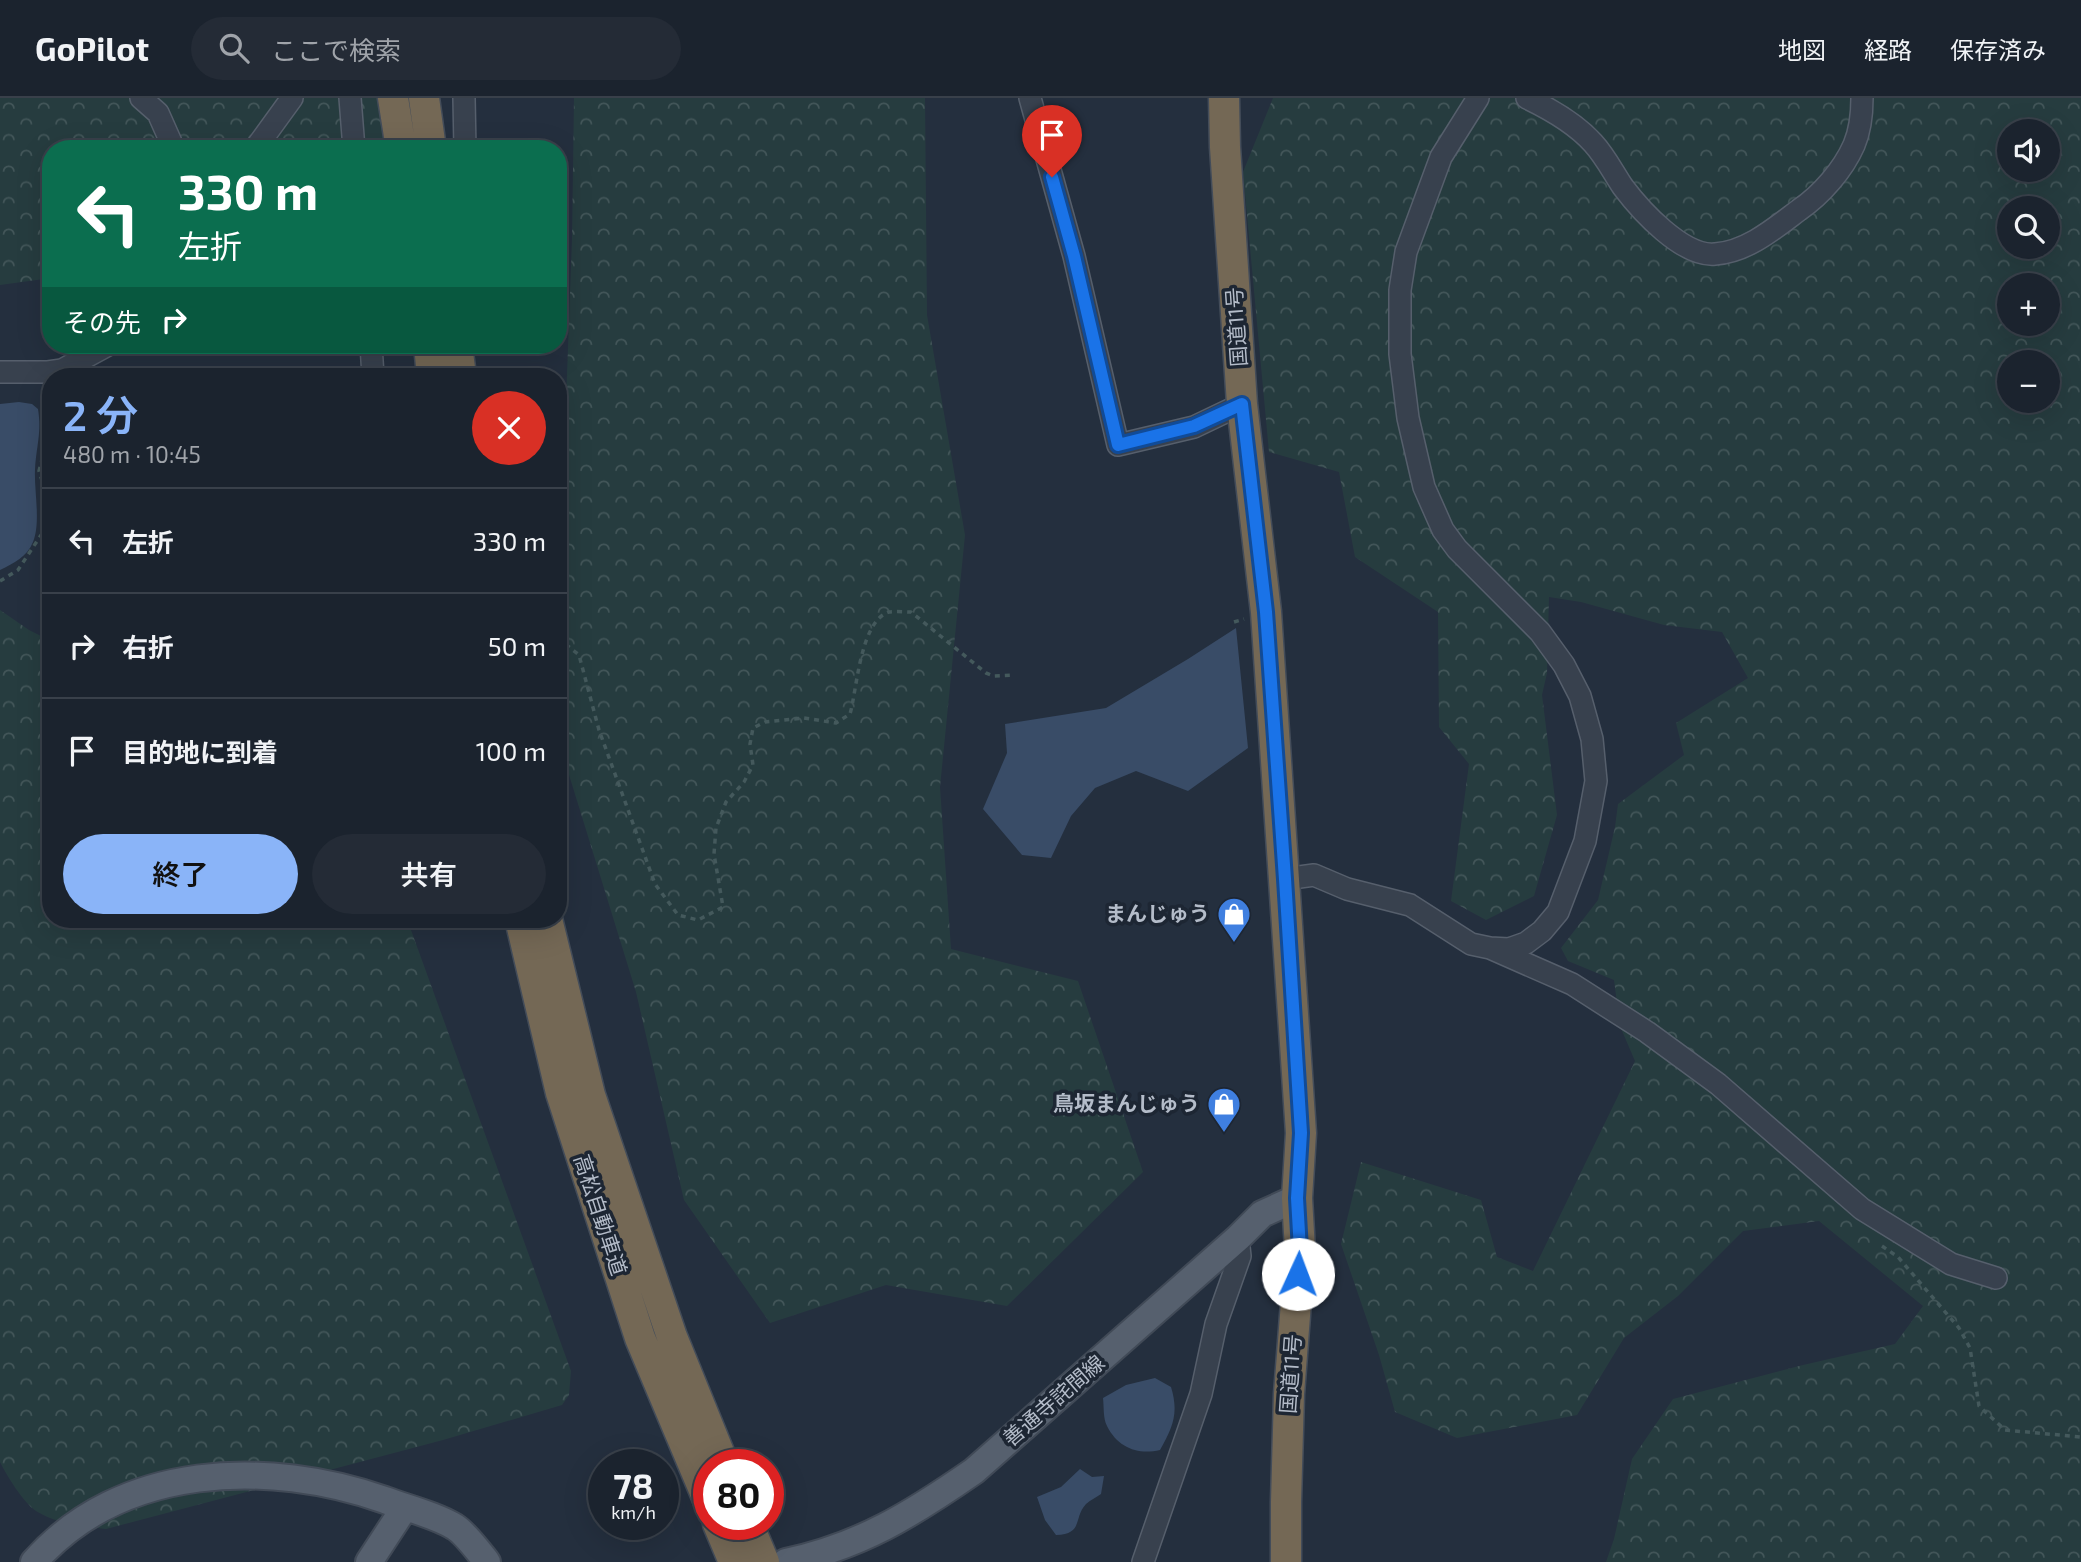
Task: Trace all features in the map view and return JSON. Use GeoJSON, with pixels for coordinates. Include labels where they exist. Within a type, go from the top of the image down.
{"type":"FeatureCollection","features":[{"type":"Feature","properties":{"kind":"highway"},"geometry":{"type":"LineString","coordinates":[[393,98],[400,140]]}},
{"type":"Feature","properties":{"kind":"highway"},"geometry":{"type":"LineString","coordinates":[[424,98],[430,140]]}},
{"type":"Feature","properties":{"kind":"highway","name":"国道11号"},"geometry":{"type":"LineString","coordinates":[[1224,98],[1242,404],[1266,612],[1301,1133],[1297,1198],[1300,1250],[1289,1394],[1286,1562]]}},
{"type":"Feature","properties":{"kind":"highway","name":"高松自動車道"},"geometry":{"type":"LineString","coordinates":[[522,928],[561,1093],[640,1338],[693,1464]]}},
{"type":"Feature","properties":{"kind":"highway","name":"高松自動車道"},"geometry":{"type":"LineString","coordinates":[[549,928],[590,1095],[672,1337],[718,1449]]}},
{"type":"Feature","properties":{"kind":"highway"},"geometry":{"type":"LineString","coordinates":[[725,1540],[734,1562]]}},
{"type":"Feature","properties":{"kind":"highway"},"geometry":{"type":"LineString","coordinates":[[755,1540],[764,1562]]}},
{"type":"Feature","properties":{"kind":"main road","name":"善通寺詫間線"},"geometry":{"type":"LineString","coordinates":[[793,1560],[844,1554],[928,1503],[974,1471],[1262,1214],[1297,1198]]}},
{"type":"Feature","properties":{"kind":"main road"},"geometry":{"type":"LineString","coordinates":[[34,1562],[48,1546],[72,1527],[104,1507],[178,1480],[224,1476],[273,1476],[326,1484],[366,1494],[456,1527],[487,1562]]}},
{"type":"Feature","properties":{"kind":"main road"},"geometry":{"type":"LineString","coordinates":[[369,1562],[405,1507]]}},
{"type":"Feature","properties":{"kind":"street"},"geometry":{"type":"LineString","coordinates":[[141,98],[158,113],[170,140]]}},
{"type":"Feature","properties":{"kind":"street"},"geometry":{"type":"LineString","coordinates":[[262,140],[292,98]]}},
{"type":"Feature","properties":{"kind":"street"},"geometry":{"type":"LineString","coordinates":[[350,98],[353,140]]}},
{"type":"Feature","properties":{"kind":"street"},"geometry":{"type":"LineString","coordinates":[[464,98],[465,140]]}},
{"type":"Feature","properties":{"kind":"street"},"geometry":{"type":"LineString","coordinates":[[1030,98],[1074,256],[1118,445],[1194,426],[1242,404]]}},
{"type":"Feature","properties":{"kind":"street"},"geometry":{"type":"LineString","coordinates":[[1285,879],[1314,874],[1347,889],[1410,905],[1471,944],[1509,949],[1526,943],[1542,931],[1558,912],[1586,841],[1596,781],[1592,739],[1580,696],[1564,665],[1540,632],[1457,550],[1443,530],[1424,487],[1408,418],[1399,354],[1400,290],[1406,252],[1441,157],[1478,98]]}},
{"type":"Feature","properties":{"kind":"street"},"geometry":{"type":"LineString","coordinates":[[1527,98],[1560,117],[1592,141],[1637,204],[1676,242],[1698,253],[1715,254],[1739,248],[1759,238],[1805,207],[1824,187],[1844,163],[1855,143],[1862,112],[1862,98]]}},
{"type":"Feature","properties":{"kind":"street"},"geometry":{"type":"LineString","coordinates":[[65,368],[91,354]]}},
{"type":"Feature","properties":{"kind":"street"},"geometry":{"type":"LineString","coordinates":[[0,372],[42,372]]}},
{"type":"Feature","properties":{"kind":"street"},"geometry":{"type":"LineString","coordinates":[[1490,948],[1572,984],[1647,1032],[1718,1084],[1861,1209],[1951,1264],[1996,1278]]}},
{"type":"Feature","properties":{"kind":"street"},"geometry":{"type":"LineString","coordinates":[[1143,1562],[1201,1394],[1216,1324],[1240,1256],[1238,1238]]}},
{"type":"Feature","properties":{"kind":"street"},"geometry":{"type":"LineString","coordinates":[[774,1540],[793,1560]]}},
{"type":"Feature","properties":{"kind":"path"},"geometry":{"type":"LineString","coordinates":[[42,459],[39,471],[42,480]]}},
{"type":"Feature","properties":{"kind":"path"},"geometry":{"type":"LineString","coordinates":[[0,582],[18,570],[42,536]]}},
{"type":"Feature","properties":{"kind":"path"},"geometry":{"type":"LineString","coordinates":[[567,645],[579,655],[599,730],[655,884],[678,915],[698,920],[723,907],[715,854],[716,828],[726,802],[744,782],[753,765],[750,744],[753,727],[765,722],[804,718],[836,723],[850,714],[863,649],[869,633],[881,617],[888,612],[911,612],[986,673],[994,676],[1013,675]]}},
{"type":"Feature","properties":{"kind":"path"},"geometry":{"type":"LineString","coordinates":[[1878,1243],[1898,1257],[1959,1328],[1970,1348],[1979,1406],[2005,1430],[2081,1437]]}},
{"type":"Feature","properties":{"kind":"green space"},"geometry":{"type":"Polygon","coordinates":[[[0,98],[387,98],[403,140],[42,140],[42,279],[0,285],[0,98]]]}},
{"type":"Feature","properties":{"kind":"green space"},"geometry":{"type":"Polygon","coordinates":[[[574,98],[925,98],[927,315],[965,535],[940,787],[951,949],[1078,981],[1143,1172],[1007,1306],[886,1285],[770,1323],[684,1200],[636,992],[567,768],[567,375],[574,98]]]}},
{"type":"Feature","properties":{"kind":"green space"},"geometry":{"type":"Polygon","coordinates":[[[1273,98],[2081,98],[2081,1562],[1606,1562],[1614,1539],[1632,1459],[1673,1399],[1895,1344],[1923,1306],[1819,1221],[1743,1231],[1678,1296],[1624,1338],[1577,1415],[1457,1438],[1395,1412],[1379,1355],[1341,1244],[1361,1162],[1481,1200],[1497,1257],[1533,1271],[1635,1061],[1620,1026],[1614,980],[1568,961],[1561,948],[1598,900],[1618,804],[1684,755],[1676,723],[1748,678],[1722,632],[1664,625],[1581,602],[1549,597],[1547,673],[1542,695],[1557,815],[1534,896],[1486,920],[1451,901],[1469,764],[1439,727],[1438,612],[1355,557],[1339,472],[1269,452],[1243,172],[1273,98]]]}},
{"type":"Feature","properties":{"kind":"green space"},"geometry":{"type":"Polygon","coordinates":[[[0,610],[42,636],[42,928],[410,928],[571,1371],[569,1395],[562,1405],[443,1440],[106,1529],[70,1524],[36,1511],[26,1502],[0,1462],[0,610]]]}},
{"type":"Feature","properties":{"kind":"water"},"geometry":{"type":"Polygon","coordinates":[[[0,404],[32,404],[38,409],[39,433],[35,470],[37,526],[33,542],[24,556],[0,570],[0,404]]]}},
{"type":"Feature","properties":{"kind":"water"},"geometry":{"type":"Polygon","coordinates":[[[1236,628],[1248,748],[1188,791],[1136,771],[1095,788],[1071,816],[1051,858],[1022,855],[983,809],[1007,753],[1005,724],[1106,708],[1236,628]]]}},
{"type":"Feature","properties":{"kind":"water"},"geometry":{"type":"Polygon","coordinates":[[[1155,1378],[1171,1387],[1174,1412],[1168,1434],[1160,1450],[1129,1448],[1117,1440],[1107,1426],[1103,1398],[1126,1385],[1155,1378]]]}},
{"type":"Feature","properties":{"kind":"water"},"geometry":{"type":"Polygon","coordinates":[[[1080,1469],[1092,1477],[1104,1476],[1101,1494],[1082,1509],[1071,1532],[1056,1535],[1045,1520],[1037,1497],[1061,1487],[1080,1469]]]}},
{"type":"Feature","properties":{"kind":"place","name":"まんじゅう"},"geometry":{"type":"Point","coordinates":[1234,944]}},
{"type":"Feature","properties":{"kind":"place","name":"鳥坂まんじゅう"},"geometry":{"type":"Point","coordinates":[1224,1134]}},
{"type":"Feature","properties":{"kind":"route"},"geometry":{"type":"LineString","coordinates":[[1052,177],[1074,256],[1118,445],[1194,426],[1242,404],[1266,612],[1285,879],[1301,1133],[1297,1198],[1300,1250],[1298,1274]]}}]}
